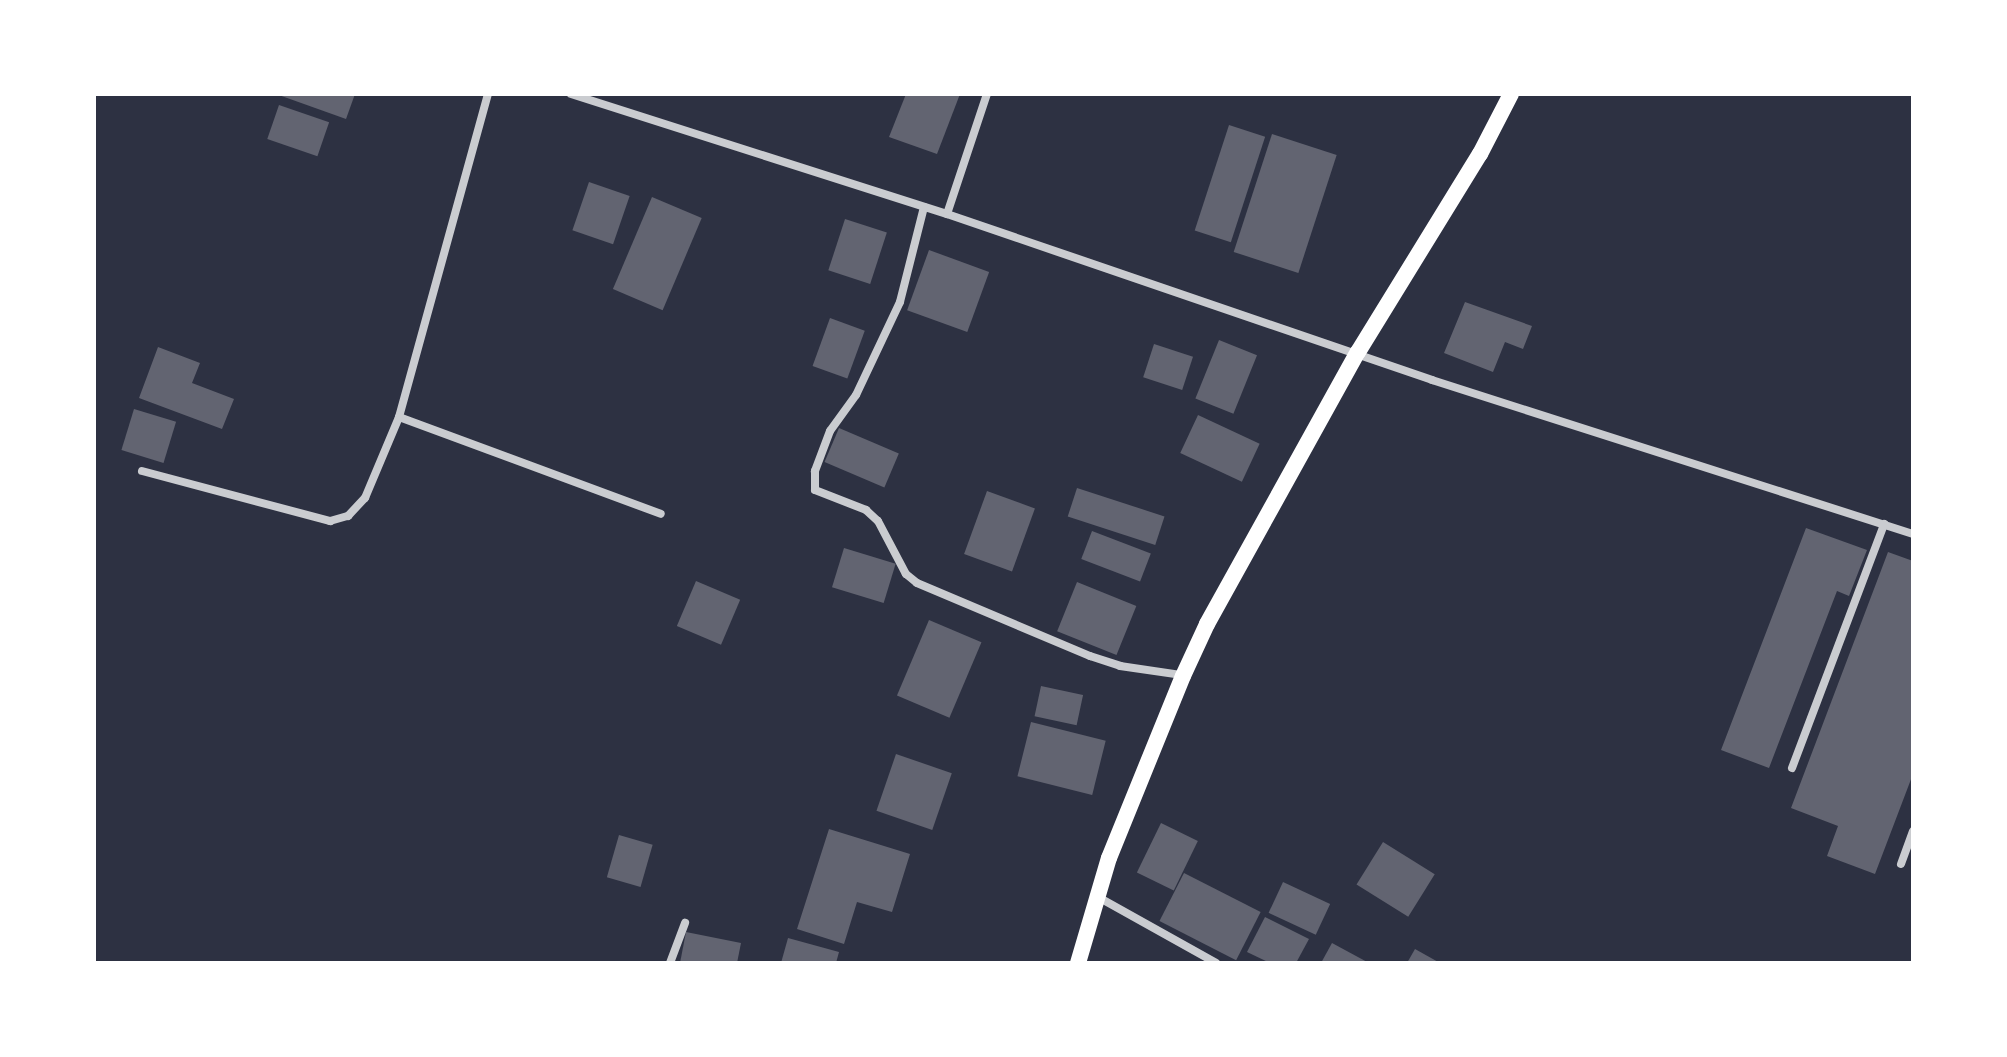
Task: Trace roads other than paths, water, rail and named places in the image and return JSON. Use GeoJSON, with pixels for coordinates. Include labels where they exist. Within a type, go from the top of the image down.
{"type":"FeatureCollection","features":[{"type":"Feature","properties":{"kind":"main road"},"geometry":{"type":"LineString","coordinates":[[1078,963],[1096,896],[1183,676],[1358,352],[1480,154],[1511,94]]}},
{"type":"Feature","properties":{"kind":"street"},"geometry":{"type":"LineString","coordinates":[[142,471],[330,521],[348,516],[365,498],[399,417],[488,94]]}},
{"type":"Feature","properties":{"kind":"street"},"geometry":{"type":"LineString","coordinates":[[571,94],[947,214],[1358,352],[1432,380],[1913,534]]}},
{"type":"Feature","properties":{"kind":"street"},"geometry":{"type":"LineString","coordinates":[[947,214],[987,94]]}},
{"type":"Feature","properties":{"kind":"street"},"geometry":{"type":"LineString","coordinates":[[924,207],[900,302],[856,395],[830,431],[815,471],[815,490],[866,510],[878,521],[906,574],[917,583],[1090,656],[1120,666],[1183,676]]}},
{"type":"Feature","properties":{"kind":"street"},"geometry":{"type":"LineString","coordinates":[[399,417],[661,514]]}},
{"type":"Feature","properties":{"kind":"street"},"geometry":{"type":"LineString","coordinates":[[1792,768],[1884,524]]}},
{"type":"Feature","properties":{"kind":"street"},"geometry":{"type":"LineString","coordinates":[[1901,864],[1913,831]]}},
{"type":"Feature","properties":{"kind":"street"},"geometry":{"type":"LineString","coordinates":[[1096,896],[1216,963]]}},
{"type":"Feature","properties":{"kind":"street"},"geometry":{"type":"LineString","coordinates":[[670,963],[685,923]]}}]}
